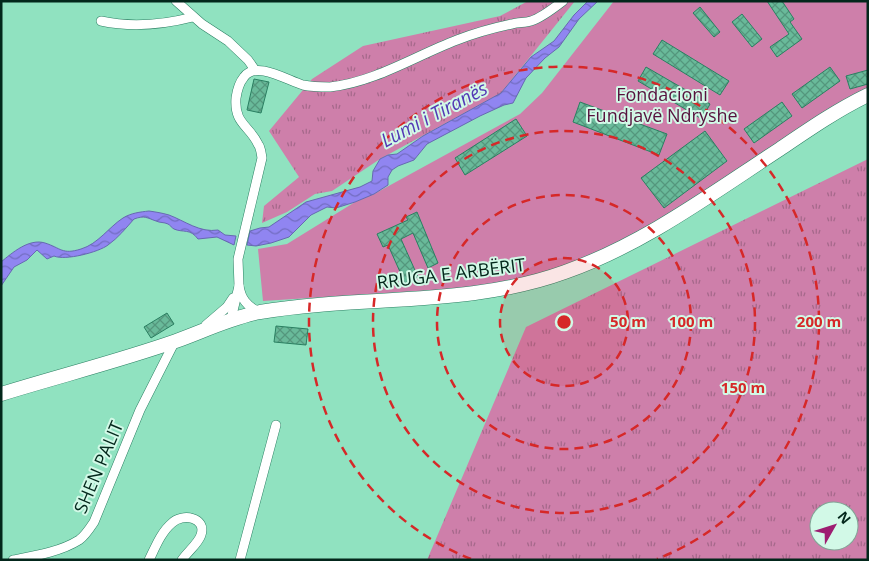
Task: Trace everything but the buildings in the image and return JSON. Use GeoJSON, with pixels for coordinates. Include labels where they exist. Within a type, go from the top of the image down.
{"type":"FeatureCollection","features":[{"type":"Feature","properties":{"kind":"main road","name":"RRUGA E ARBËRIT"},"geometry":{"type":"LineString","coordinates":[[1,394],[175,341],[231,319],[260,312],[472,293],[543,280],[640,239],[816,124],[868,95]]}},
{"type":"Feature","properties":{"kind":"street"},"geometry":{"type":"LineString","coordinates":[[176,1],[193,17],[228,41],[248,60],[254,70]]}},
{"type":"Feature","properties":{"kind":"street"},"geometry":{"type":"LineString","coordinates":[[260,312],[248,306],[239,286],[238,259],[261,169],[262,158],[258,143],[237,114],[236,104],[240,83],[249,71],[254,70],[273,74],[315,87],[330,87],[374,76],[456,40],[482,31],[531,21],[562,1]]}},
{"type":"Feature","properties":{"kind":"street"},"geometry":{"type":"LineString","coordinates":[[101,21],[122,26],[136,26],[193,17]]}},
{"type":"Feature","properties":{"kind":"street"},"geometry":{"type":"LineString","coordinates":[[231,319],[239,286]]}},
{"type":"Feature","properties":{"kind":"street"},"geometry":{"type":"LineString","coordinates":[[197,332],[228,307],[239,286]]}},
{"type":"Feature","properties":{"kind":"street","name":"SHEN PALIT"},"geometry":{"type":"LineString","coordinates":[[13,560],[39,557],[79,540],[86,533],[94,522],[140,410],[175,341]]}},
{"type":"Feature","properties":{"kind":"street"},"geometry":{"type":"LineString","coordinates":[[240,560],[276,425]]}},
{"type":"Feature","properties":{"kind":"street"},"geometry":{"type":"LineString","coordinates":[[149,560],[172,523],[183,517],[190,517],[201,524],[202,533],[182,560]]}},
{"type":"Feature","properties":{"kind":"green space"},"geometry":{"type":"Polygon","coordinates":[[[528,1],[575,1],[501,93],[380,159],[332,191],[315,194],[287,212],[262,223],[264,206],[299,177],[269,131],[312,79],[363,46],[500,16],[528,1]]]}},
{"type":"Feature","properties":{"kind":"green space","name":"Fondacioni Fundjavë Ndryshe"},"geometry":{"type":"Polygon","coordinates":[[[614,1],[868,1],[868,99],[632,241],[558,272],[480,287],[263,301],[258,249],[287,244],[355,202],[374,194],[520,114],[542,93],[614,1]]]}},
{"type":"Feature","properties":{"kind":"green space"},"geometry":{"type":"Polygon","coordinates":[[[868,159],[868,560],[427,560],[526,327],[868,159]]]}},
{"type":"Feature","properties":{"kind":"water"},"geometry":{"type":"Polygon","coordinates":[[[588,1],[598,1],[579,19],[559,47],[545,58],[526,78],[513,103],[480,116],[427,144],[414,160],[392,170],[388,177],[388,185],[374,194],[336,208],[327,207],[311,215],[289,237],[256,246],[247,245],[250,231],[269,227],[306,202],[360,187],[372,181],[373,171],[380,159],[388,155],[397,154],[423,136],[501,93],[531,57],[554,41],[574,15],[588,1]]]}},
{"type":"Feature","properties":{"kind":"water"},"geometry":{"type":"Polygon","coordinates":[[[149,211],[169,215],[205,230],[218,230],[225,235],[236,236],[234,245],[217,237],[198,239],[192,233],[174,229],[167,223],[141,217],[134,219],[119,236],[104,248],[90,253],[74,257],[54,256],[47,259],[37,250],[27,260],[14,267],[1,286],[1,262],[21,247],[39,242],[65,251],[75,251],[93,243],[123,218],[139,212],[149,211]]]}},
{"type":"Feature","properties":{"kind":"water label","name":"Lumi i Tiranës"},"geometry":{"type":"Point","coordinates":[434,114]}}]}
